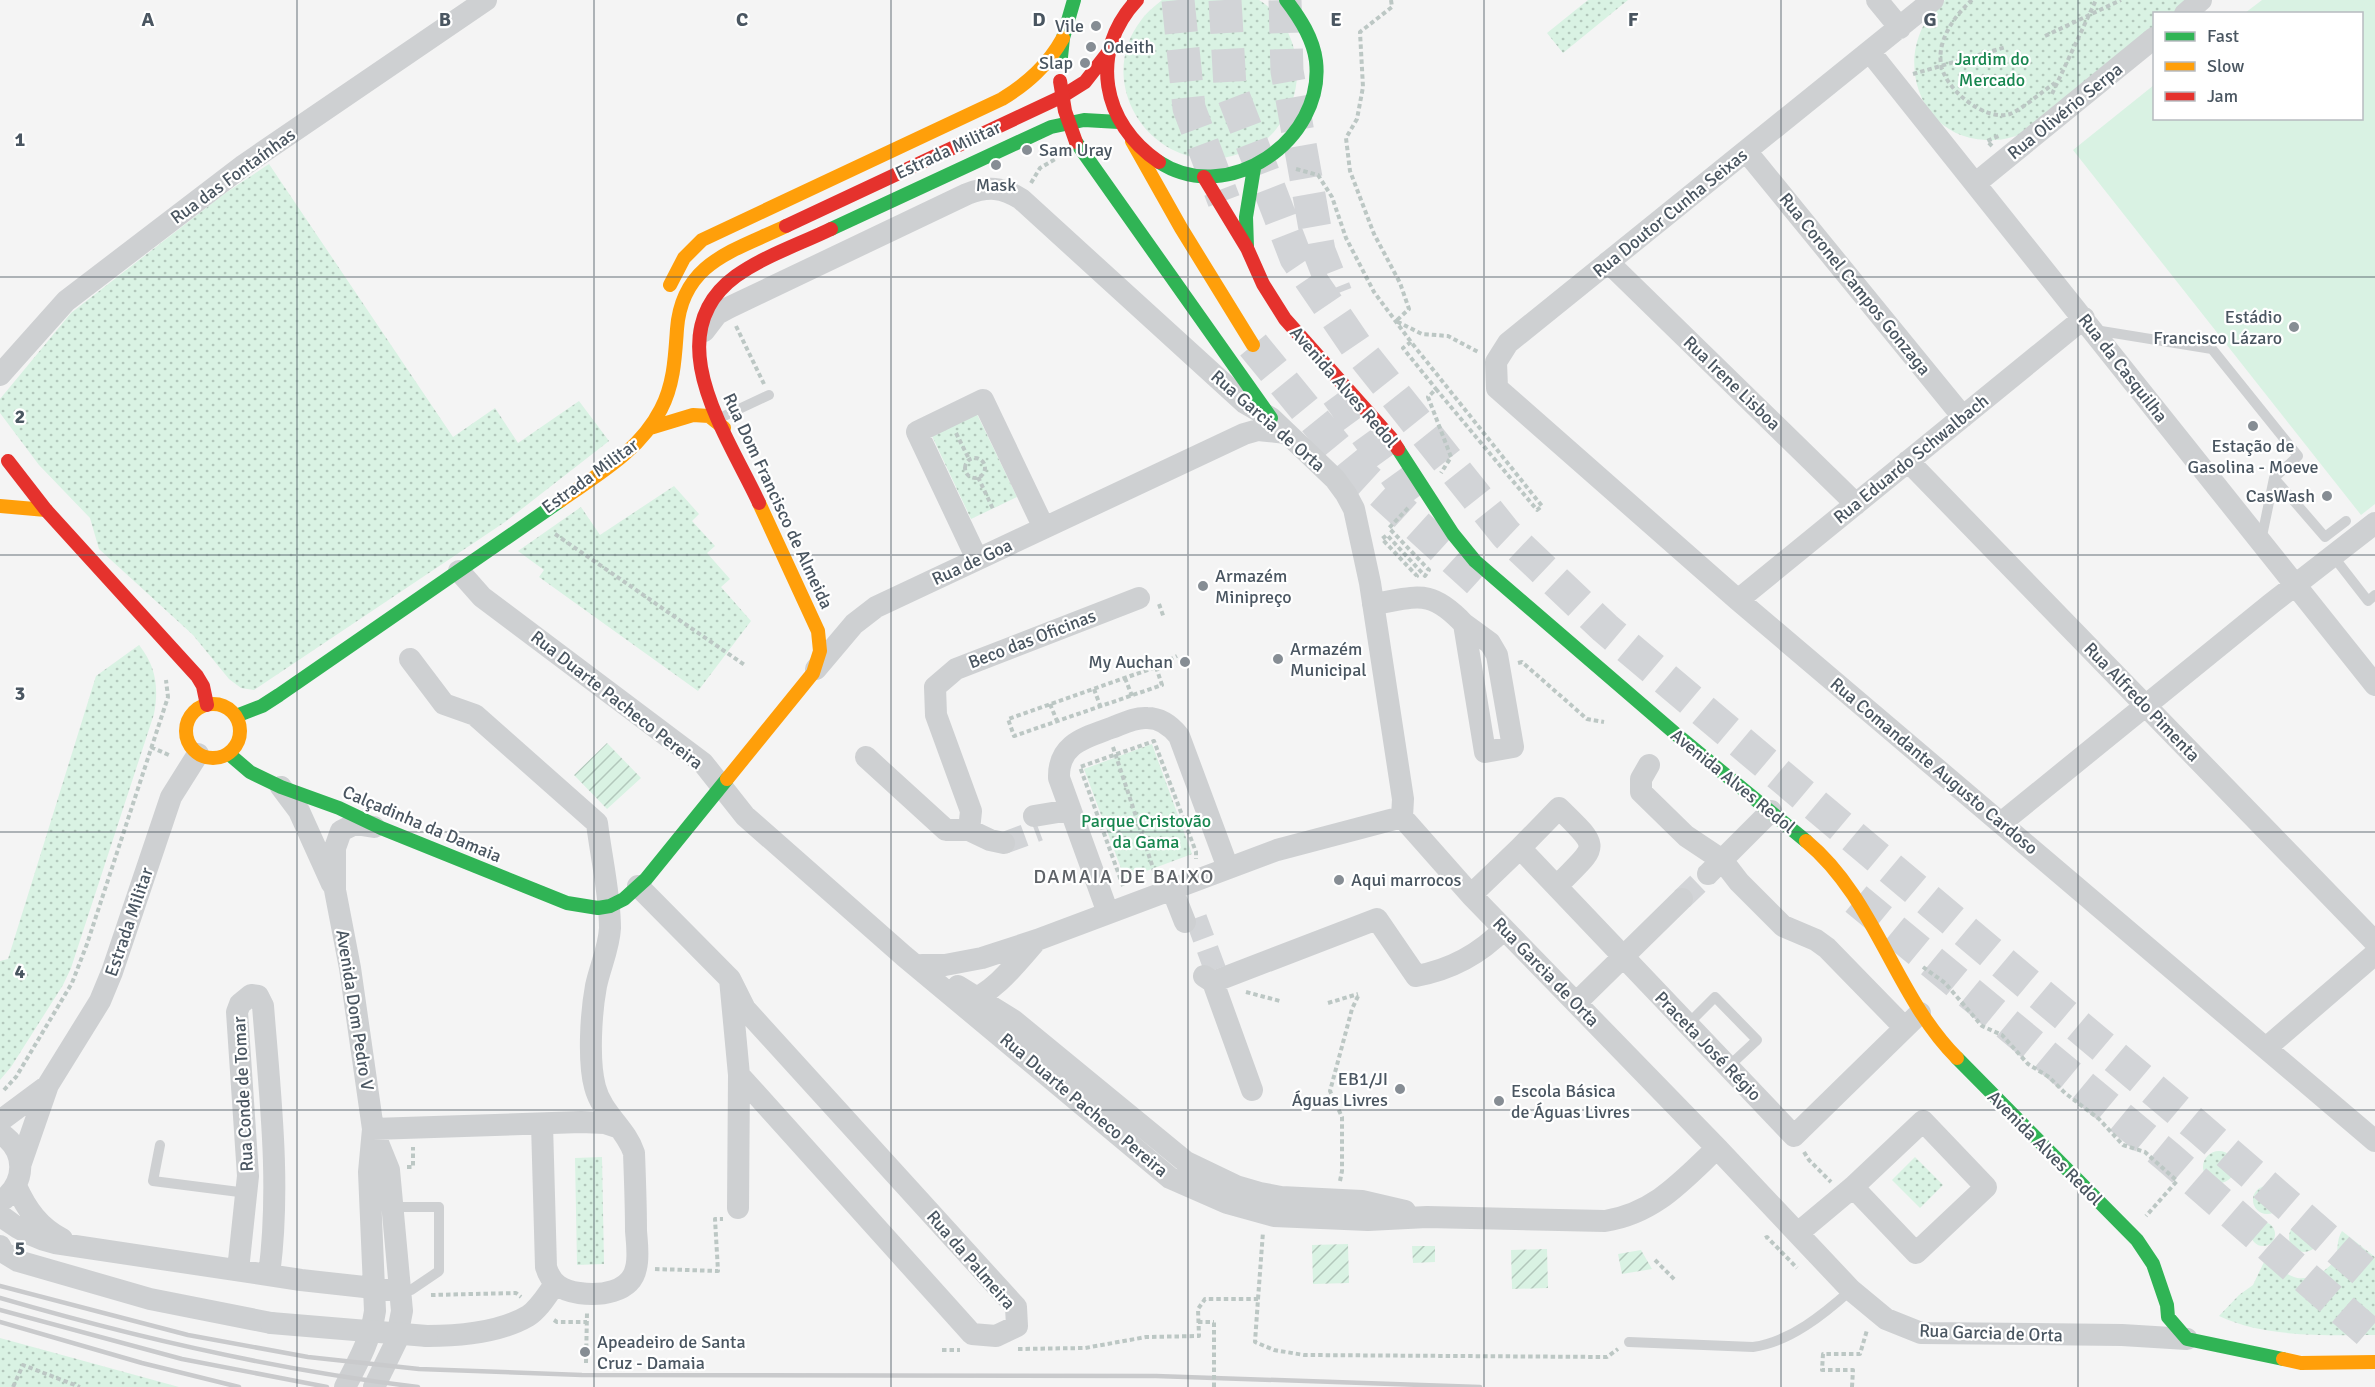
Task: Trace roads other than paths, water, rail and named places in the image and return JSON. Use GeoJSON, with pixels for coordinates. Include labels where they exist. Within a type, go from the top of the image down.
{"type":"FeatureCollection","features":[{"type":"Feature","properties":{"kind":"main road"},"geometry":{"type":"LineString","coordinates":[[1074,0],[1063,38],[1060,81],[1065,111],[1076,142],[1278,425]]}},
{"type":"Feature","properties":{"kind":"main road"},"geometry":{"type":"LineString","coordinates":[[1132,141],[1153,159],[1177,172],[1204,177],[1229,176],[1254,168],[1278,154],[1297,133],[1310,109],[1316,82],[1315,54],[1306,27],[1286,0]]}},
{"type":"Feature","properties":{"kind":"main road"},"geometry":{"type":"LineString","coordinates":[[1306,0],[1306,27]]}},
{"type":"Feature","properties":{"kind":"main road"},"geometry":{"type":"LineString","coordinates":[[1135,1],[1118,26],[1110,50],[1108,74],[1110,98],[1119,122],[1253,345]]}},
{"type":"Feature","properties":{"kind":"main road"},"geometry":{"type":"LineString","coordinates":[[1116,9],[1118,26]]}},
{"type":"Feature","properties":{"kind":"main road"},"geometry":{"type":"LineString","coordinates":[[675,329],[668,302],[672,279],[684,258],[702,240],[1002,99],[1043,69],[1063,38]]}},
{"type":"Feature","properties":{"kind":"main road","name":"Estrada Militar"},"geometry":{"type":"LineString","coordinates":[[236,716],[262,706],[279,695],[616,462],[639,443],[650,428],[670,388],[675,368],[675,329],[678,312],[686,291],[708,264],[1061,97],[1089,77],[1110,50]]}},
{"type":"Feature","properties":{"kind":"main road","name":"Estrada Militar"},"geometry":{"type":"LineString","coordinates":[[698,343],[700,324],[713,296],[723,285],[748,268],[1051,127],[1084,120],[1119,122]]}},
{"type":"Feature","properties":{"kind":"main road","name":"Avenida Alves Redol"},"geometry":{"type":"LineString","coordinates":[[1247,248],[1246,217],[1254,168]]}},
{"type":"Feature","properties":{"kind":"main road","name":"Avenida Alves Redol"},"geometry":{"type":"LineString","coordinates":[[1204,177],[1247,248],[1263,284],[1285,319],[1390,438],[1453,534],[1475,561],[1677,735],[1818,851],[1851,889],[1889,955],[1912,1020],[1945,1046],[1982,1086],[2131,1234],[2153,1264],[2167,1305],[2168,1317],[2187,1339]]}},
{"type":"Feature","properties":{"kind":"main road","name":"Rua Dom Francisco de Almeida"},"geometry":{"type":"LineString","coordinates":[[698,343],[701,372],[721,423],[818,631],[820,651],[813,673]]}},
{"type":"Feature","properties":{"kind":"main road"},"geometry":{"type":"LineString","coordinates":[[650,428],[693,415],[709,416],[721,423]]}},
{"type":"Feature","properties":{"kind":"main road"},"geometry":{"type":"LineString","coordinates":[[0,444],[8,460],[45,510],[197,676],[203,686],[207,705]]}},
{"type":"Feature","properties":{"kind":"main road"},"geometry":{"type":"LineString","coordinates":[[4,490],[9,479],[8,460]]}},
{"type":"Feature","properties":{"kind":"main road"},"geometry":{"type":"LineString","coordinates":[[0,506],[45,510]]}},
{"type":"Feature","properties":{"kind":"main road","name":"Rua de Goa"},"geometry":{"type":"LineString","coordinates":[[608,907],[618,903],[638,886],[722,787],[813,673]]}},
{"type":"Feature","properties":{"kind":"main road"},"geometry":{"type":"LineString","coordinates":[[207,705],[226,707],[236,716],[241,732],[235,748],[229,754],[213,759],[198,754],[188,742],[186,727],[193,713],[207,705]]}},
{"type":"Feature","properties":{"kind":"main road","name":"Calçadinha da Damaia"},"geometry":{"type":"LineString","coordinates":[[229,754],[250,772],[281,787],[339,808],[381,828],[567,903],[592,908],[608,907]]}},
{"type":"Feature","properties":{"kind":"main road","name":"Rua Garcia de Orta"},"geometry":{"type":"LineString","coordinates":[[2187,1339],[2301,1363],[2375,1362]]}},
{"type":"Feature","properties":{"kind":"street","name":"Rua das Fontaínhas"},"geometry":{"type":"LineString","coordinates":[[0,375],[66,301],[244,165],[486,0]]}},
{"type":"Feature","properties":{"kind":"street"},"geometry":{"type":"LineString","coordinates":[[1876,0],[1900,28]]}},
{"type":"Feature","properties":{"kind":"street","name":"Rua Doutor Cunha Seixas"},"geometry":{"type":"LineString","coordinates":[[1497,388],[1496,362],[1508,343],[1933,0]]}},
{"type":"Feature","properties":{"kind":"street"},"geometry":{"type":"LineString","coordinates":[[2187,12],[2201,0]]}},
{"type":"Feature","properties":{"kind":"street","name":"Rua Olivério Serpa"},"geometry":{"type":"LineString","coordinates":[[1976,183],[2153,39]]}},
{"type":"Feature","properties":{"kind":"street","name":"Rua da Casquilha"},"geometry":{"type":"LineString","coordinates":[[1870,52],[2375,685]]}},
{"type":"Feature","properties":{"kind":"street","name":"Rua Coronel Campos Gonzaga"},"geometry":{"type":"LineString","coordinates":[[1746,151],[1963,417]]}},
{"type":"Feature","properties":{"kind":"street","name":"Rua Garcia de Orta"},"geometry":{"type":"LineString","coordinates":[[698,343],[710,322],[728,308],[974,191],[1000,188],[1021,199],[1245,403],[1278,425],[1335,478],[1350,501],[1357,519],[1373,604],[1403,799],[1402,817],[1471,896],[1717,1148],[1851,1290],[1886,1319],[1922,1333],[2122,1335],[2187,1339]]}},
{"type":"Feature","properties":{"kind":"street","name":"Rua Irene Lisboa"},"geometry":{"type":"LineString","coordinates":[[1608,262],[1856,504]]}},
{"type":"Feature","properties":{"kind":"street","name":"Rua Eduardo Schwalbach"},"geometry":{"type":"LineString","coordinates":[[1738,600],[1963,417],[2088,324]]}},
{"type":"Feature","properties":{"kind":"street","name":"Rua Comandante Augusto Cardoso"},"geometry":{"type":"LineString","coordinates":[[1497,388],[1738,600],[2375,1141]]}},
{"type":"Feature","properties":{"kind":"street"},"geometry":{"type":"LineString","coordinates":[[977,559],[917,432],[983,400],[1044,528]]}},
{"type":"Feature","properties":{"kind":"street","name":"Rua de Goa"},"geometry":{"type":"LineString","coordinates":[[813,673],[864,615],[876,607],[1244,434],[1272,430],[1278,425]]}},
{"type":"Feature","properties":{"kind":"street","name":"Rua Alfredo Pimenta"},"geometry":{"type":"LineString","coordinates":[[1908,461],[2375,942]]}},
{"type":"Feature","properties":{"kind":"street"},"geometry":{"type":"LineString","coordinates":[[2001,823],[2375,523]]}},
{"type":"Feature","properties":{"kind":"street","name":"Rua Duarte Pacheco Pereira"},"geometry":{"type":"LineString","coordinates":[[459,571],[482,597],[703,763],[745,816],[913,960],[968,996],[1013,1020],[1186,1162],[1236,1186],[1260,1193],[1281,1197],[1362,1201],[1427,1217]]}},
{"type":"Feature","properties":{"kind":"street"},"geometry":{"type":"LineString","coordinates":[[1373,604],[1427,597],[1445,605],[1494,648],[1513,747],[1485,752],[1464,624]]}},
{"type":"Feature","properties":{"kind":"street","name":"Beco das Oficinas"},"geometry":{"type":"LineString","coordinates":[[969,830],[971,811],[936,715],[935,687],[956,669],[1138,598]]}},
{"type":"Feature","properties":{"kind":"street"},"geometry":{"type":"LineString","coordinates":[[410,659],[444,704],[475,715],[597,823],[610,928],[596,986],[592,1017],[593,1074],[600,1101],[617,1127],[630,1140],[634,1153],[636,1269],[625,1285],[609,1293],[567,1292],[555,1284],[549,1276],[546,1267],[542,1124]]}},
{"type":"Feature","properties":{"kind":"street"},"geometry":{"type":"LineString","coordinates":[[1108,913],[1059,778],[1058,765],[1064,754],[1074,744],[1136,719],[1160,720],[1172,727],[1179,736],[1228,868]]}},
{"type":"Feature","properties":{"kind":"street","name":"Estrada Militar"},"geometry":{"type":"LineString","coordinates":[[8,1194],[20,1175],[21,1163],[48,1084],[100,1001],[112,972],[171,797],[198,754]]}},
{"type":"Feature","properties":{"kind":"street"},"geometry":{"type":"LineString","coordinates":[[866,757],[946,830],[969,830],[998,837]]}},
{"type":"Feature","properties":{"kind":"street"},"geometry":{"type":"LineString","coordinates":[[1648,765],[1641,779],[1641,792],[1715,867],[1739,882],[1776,919],[1792,931],[1816,940],[1827,948],[1912,1020]]}},
{"type":"Feature","properties":{"kind":"street","name":"Avenida Dom Pedro V"},"geometry":{"type":"LineString","coordinates":[[281,787],[299,811],[335,890]]}},
{"type":"Feature","properties":{"kind":"street"},"geometry":{"type":"LineString","coordinates":[[1471,896],[1559,808],[1587,836],[1591,844],[1589,853],[1557,886]]}},
{"type":"Feature","properties":{"kind":"street"},"geometry":{"type":"LineString","coordinates":[[1036,823],[1070,810]]}},
{"type":"Feature","properties":{"kind":"street"},"geometry":{"type":"LineString","coordinates":[[1715,867],[1771,811]]}},
{"type":"Feature","properties":{"kind":"street"},"geometry":{"type":"LineString","coordinates":[[913,960],[945,965],[982,957],[1037,940],[1108,913],[1171,883],[1228,868],[1321,837],[1402,817]]}},
{"type":"Feature","properties":{"kind":"street","name":"Avenida Dom Pedro V"},"geometry":{"type":"LineString","coordinates":[[345,1387],[373,1327],[381,1207],[389,1170],[373,1129],[350,968],[335,890],[335,848],[341,831],[355,825],[381,828]]}},
{"type":"Feature","properties":{"kind":"street","name":"Praceta José Régio"},"geometry":{"type":"LineString","coordinates":[[1520,848],[1794,1136],[1912,1020]]}},
{"type":"Feature","properties":{"kind":"street"},"geometry":{"type":"LineString","coordinates":[[1171,883],[1190,920]]}},
{"type":"Feature","properties":{"kind":"street","name":"Rua da Palmeira"},"geometry":{"type":"LineString","coordinates":[[638,886],[730,979],[745,1010],[1016,1307],[1017,1326],[996,1336],[972,1334],[739,1075]]}},
{"type":"Feature","properties":{"kind":"street"},"geometry":{"type":"LineString","coordinates":[[1576,1002],[1682,899]]}},
{"type":"Feature","properties":{"kind":"street"},"geometry":{"type":"LineString","coordinates":[[1252,1090],[1211,977],[1377,919],[1416,976],[1436,973],[1452,967],[1486,945],[1504,929]]}},
{"type":"Feature","properties":{"kind":"street"},"geometry":{"type":"LineString","coordinates":[[968,996],[1008,972],[1037,940]]}},
{"type":"Feature","properties":{"kind":"street"},"geometry":{"type":"LineString","coordinates":[[2266,1048],[2375,954]]}},
{"type":"Feature","properties":{"kind":"street"},"geometry":{"type":"LineString","coordinates":[[968,996],[975,966],[982,957]]}},
{"type":"Feature","properties":{"kind":"street"},"geometry":{"type":"LineString","coordinates":[[1008,972],[1009,1001],[1013,1020]]}},
{"type":"Feature","properties":{"kind":"street"},"geometry":{"type":"LineString","coordinates":[[730,979],[739,1075],[738,1209]]}},
{"type":"Feature","properties":{"kind":"street","name":"Rua Conde de Tomar"},"geometry":{"type":"LineString","coordinates":[[238,1270],[248,1176],[237,1012],[240,1004],[251,995],[258,996],[263,1006],[276,1163],[269,1275]]}},
{"type":"Feature","properties":{"kind":"street","name":"Rua Duarte Pacheco Pereira"},"geometry":{"type":"LineString","coordinates":[[968,996],[1170,1178],[1227,1203],[1274,1216],[1368,1220],[1427,1217],[1592,1221],[1621,1218],[1649,1207],[1666,1195],[1717,1148]]}},
{"type":"Feature","properties":{"kind":"street","name":"Estrada Militar"},"geometry":{"type":"LineString","coordinates":[[0,1121],[48,1084]]}},
{"type":"Feature","properties":{"kind":"street"},"geometry":{"type":"LineString","coordinates":[[1798,1233],[1923,1121],[1986,1187],[1916,1252],[1853,1186]]}},
{"type":"Feature","properties":{"kind":"street"},"geometry":{"type":"LineString","coordinates":[[373,1129],[581,1122],[604,1123],[617,1127]]}},
{"type":"Feature","properties":{"kind":"street"},"geometry":{"type":"LineString","coordinates":[[0,1133],[18,1152],[21,1163]]}},
{"type":"Feature","properties":{"kind":"street"},"geometry":{"type":"LineString","coordinates":[[8,1194],[23,1202],[39,1224],[50,1233],[72,1244]]}},
{"type":"Feature","properties":{"kind":"street","name":"Avenida Dom Pedro V"},"geometry":{"type":"LineString","coordinates":[[374,1387],[396,1342],[402,1311],[410,1288],[381,1207]]}},
{"type":"Feature","properties":{"kind":"street"},"geometry":{"type":"LineString","coordinates":[[0,1215],[18,1230],[39,1240],[375,1290],[410,1288]]}},
{"type":"Feature","properties":{"kind":"street"},"geometry":{"type":"LineString","coordinates":[[0,1246],[3,1252],[18,1261],[150,1299],[271,1323],[428,1336],[453,1336],[510,1324],[528,1316],[537,1308],[555,1284]]}},
{"type":"Feature","properties":{"kind":"street"},"geometry":{"type":"LineString","coordinates":[[2122,1335],[2153,1318],[2167,1305]]}},
{"type":"Feature","properties":{"kind":"lane"},"geometry":{"type":"LineString","coordinates":[[2088,324],[2212,349],[2298,456],[2274,478],[2260,542]]}},
{"type":"Feature","properties":{"kind":"lane"},"geometry":{"type":"LineString","coordinates":[[721,423],[769,395]]}},
{"type":"Feature","properties":{"kind":"lane"},"geometry":{"type":"LineString","coordinates":[[2274,478],[2325,537],[2346,521]]}},
{"type":"Feature","properties":{"kind":"lane"},"geometry":{"type":"LineString","coordinates":[[2333,556],[2368,601],[2375,595]]}},
{"type":"Feature","properties":{"kind":"lane"},"geometry":{"type":"LineString","coordinates":[[1687,1025],[1715,997],[1756,1040],[1728,1067]]}},
{"type":"Feature","properties":{"kind":"lane"},"geometry":{"type":"LineString","coordinates":[[160,1145],[153,1181],[247,1193]]}},
{"type":"Feature","properties":{"kind":"lane"},"geometry":{"type":"LineString","coordinates":[[381,1207],[439,1207],[439,1271],[410,1288]]}},
{"type":"Feature","properties":{"kind":"lane"},"geometry":{"type":"LineString","coordinates":[[1629,1341],[1765,1346],[1824,1314],[1851,1290]]}},
{"type":"Feature","properties":{"kind":"tunnel"},"geometry":{"type":"LineString","coordinates":[[1178,0],[1189,108],[1224,201]]}},
{"type":"Feature","properties":{"kind":"tunnel"},"geometry":{"type":"LineString","coordinates":[[1225,0],[1230,87],[1296,258],[1356,346],[1506,534],[1605,628],[2198,1127],[2375,1281]]}},
{"type":"Feature","properties":{"kind":"tunnel"},"geometry":{"type":"LineString","coordinates":[[1285,0],[1287,71],[1319,251],[1336,294]]}},
{"type":"Feature","properties":{"kind":"tunnel"},"geometry":{"type":"LineString","coordinates":[[1253,345],[1351,465],[1488,590]]}},
{"type":"Feature","properties":{"kind":"tunnel"},"geometry":{"type":"LineString","coordinates":[[1337,394],[1421,510]]}},
{"type":"Feature","properties":{"kind":"tunnel"},"geometry":{"type":"LineString","coordinates":[[1004,843],[1039,830]]}},
{"type":"Feature","properties":{"kind":"tunnel"},"geometry":{"type":"LineString","coordinates":[[1682,899],[1708,874]]}},
{"type":"Feature","properties":{"kind":"tunnel"},"geometry":{"type":"LineString","coordinates":[[1856,899],[2168,1157],[2375,1338]]}},
{"type":"Feature","properties":{"kind":"tunnel"},"geometry":{"type":"LineString","coordinates":[[1196,918],[1216,972]]}},
{"type":"Feature","properties":{"kind":"railway"},"geometry":{"type":"LineString","coordinates":[[0,1286],[188,1335],[308,1357],[419,1369],[582,1375],[1156,1376],[1480,1387]]}},
{"type":"Feature","properties":{"kind":"railway"},"geometry":{"type":"LineString","coordinates":[[0,1298],[207,1351],[312,1372],[418,1387]]}},
{"type":"Feature","properties":{"kind":"railway"},"geometry":{"type":"LineString","coordinates":[[0,1310],[182,1359],[327,1387]]}},
{"type":"Feature","properties":{"kind":"railway"},"geometry":{"type":"LineString","coordinates":[[0,1322],[142,1363],[239,1387]]}},
{"type":"Feature","properties":{"kind":"place","name":"Vile"},"geometry":{"type":"Point","coordinates":[1096,26]}},
{"type":"Feature","properties":{"kind":"place","name":"Odeith"},"geometry":{"type":"Point","coordinates":[1091,47]}},
{"type":"Feature","properties":{"kind":"place","name":"Slap"},"geometry":{"type":"Point","coordinates":[1085,63]}},
{"type":"Feature","properties":{"kind":"place","name":"Sam Uray"},"geometry":{"type":"Point","coordinates":[1027,150]}},
{"type":"Feature","properties":{"kind":"place","name":"Mask"},"geometry":{"type":"Point","coordinates":[996,165]}},
{"type":"Feature","properties":{"kind":"place","name":"Estádio Francisco Lázaro"},"geometry":{"type":"Point","coordinates":[2294,327]}},
{"type":"Feature","properties":{"kind":"place","name":"Estação de Gasolina - Moeve"},"geometry":{"type":"Point","coordinates":[2253,426]}},
{"type":"Feature","properties":{"kind":"place","name":"CasWash"},"geometry":{"type":"Point","coordinates":[2327,496]}},
{"type":"Feature","properties":{"kind":"place","name":"Armazém Minipreço"},"geometry":{"type":"Point","coordinates":[1203,586]}},
{"type":"Feature","properties":{"kind":"place","name":"Armazém Municipal"},"geometry":{"type":"Point","coordinates":[1278,659]}},
{"type":"Feature","properties":{"kind":"place","name":"My Auchan"},"geometry":{"type":"Point","coordinates":[1185,662]}},
{"type":"Feature","properties":{"kind":"place","name":"Aqui marrocos"},"geometry":{"type":"Point","coordinates":[1339,880]}},
{"type":"Feature","properties":{"kind":"place","name":"EB1/JI Águas Livres"},"geometry":{"type":"Point","coordinates":[1400,1089]}},
{"type":"Feature","properties":{"kind":"place","name":"Escola Básica de Águas Livres"},"geometry":{"type":"Point","coordinates":[1499,1101]}},
{"type":"Feature","properties":{"kind":"place","name":"Apeadeiro de Santa Cruz - Damaia"},"geometry":{"type":"Point","coordinates":[585,1352]}},
{"type":"Feature","properties":{"kind":"district","name":"DAMAIA DE BAIXO"},"geometry":{"type":"Point","coordinates":[1124,876]}},
{"type":"Feature","properties":{"kind":"park label","name":"Jardim do Mercado"},"geometry":{"type":"Point","coordinates":[1992,69]}},
{"type":"Feature","properties":{"kind":"park label","name":"Parque Cristovão da Gama"},"geometry":{"type":"Point","coordinates":[1146,831]}}]}
